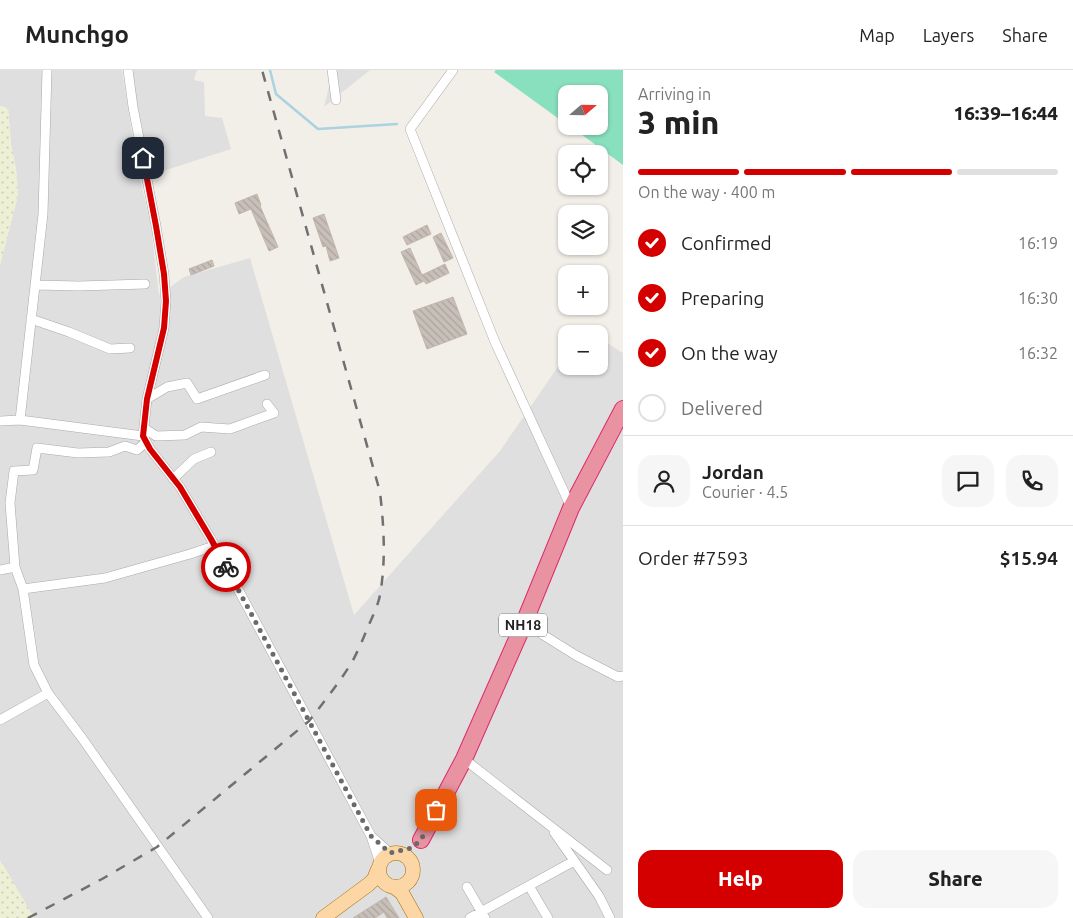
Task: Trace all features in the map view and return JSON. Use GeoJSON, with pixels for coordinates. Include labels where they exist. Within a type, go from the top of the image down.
{"type":"FeatureCollection","features":[{"type":"Feature","properties":{"kind":"highway","name":"NH18"},"geometry":{"type":"LineString","coordinates":[[421,840],[464,759],[524,623],[571,508],[623,410]]}},
{"type":"Feature","properties":{"kind":"main road"},"geometry":{"type":"LineString","coordinates":[[323,918],[370,884],[386,855],[411,848],[421,840]]}},
{"type":"Feature","properties":{"kind":"main road"},"geometry":{"type":"LineString","coordinates":[[338,918],[376,891],[403,886],[412,875],[421,840]]}},
{"type":"Feature","properties":{"kind":"main road"},"geometry":{"type":"LineString","coordinates":[[392,853],[399,852],[405,855],[412,864],[414,913]]}},
{"type":"Feature","properties":{"kind":"main road"},"geometry":{"type":"LineString","coordinates":[[379,866],[381,880],[402,892],[414,913]]}},
{"type":"Feature","properties":{"kind":"street"},"geometry":{"type":"LineString","coordinates":[[20,420],[43,214],[47,70]]}},
{"type":"Feature","properties":{"kind":"street"},"geometry":{"type":"LineString","coordinates":[[128,70],[133,108],[164,274],[166,301],[164,328],[147,399],[144,435],[137,450],[125,446],[109,452],[78,453],[37,448],[33,470],[14,471],[10,503],[15,567],[23,589],[34,665],[48,693],[82,738],[208,918]]}},
{"type":"Feature","properties":{"kind":"street"},"geometry":{"type":"LineString","coordinates":[[332,70],[336,100]]}},
{"type":"Feature","properties":{"kind":"street"},"geometry":{"type":"LineString","coordinates":[[453,70],[410,129],[495,342],[571,508]]}},
{"type":"Feature","properties":{"kind":"street"},"geometry":{"type":"LineString","coordinates":[[35,285],[145,284]]}},
{"type":"Feature","properties":{"kind":"street"},"geometry":{"type":"LineString","coordinates":[[31,319],[110,349],[130,348]]}},
{"type":"Feature","properties":{"kind":"street"},"geometry":{"type":"LineString","coordinates":[[147,399],[167,387],[187,383],[197,399],[265,375]]}},
{"type":"Feature","properties":{"kind":"street"},"geometry":{"type":"LineString","coordinates":[[0,422],[20,420],[144,435],[185,435],[201,427],[230,429],[274,413],[267,404]]}},
{"type":"Feature","properties":{"kind":"street"},"geometry":{"type":"LineString","coordinates":[[144,435],[150,449],[180,487],[214,546],[371,836],[379,866]]}},
{"type":"Feature","properties":{"kind":"street"},"geometry":{"type":"LineString","coordinates":[[173,479],[194,459],[211,452]]}},
{"type":"Feature","properties":{"kind":"street"},"geometry":{"type":"LineString","coordinates":[[23,589],[105,578],[214,546]]}},
{"type":"Feature","properties":{"kind":"street"},"geometry":{"type":"LineString","coordinates":[[0,570],[15,567]]}},
{"type":"Feature","properties":{"kind":"street"},"geometry":{"type":"LineString","coordinates":[[524,623],[577,656],[621,675]]}},
{"type":"Feature","properties":{"kind":"street"},"geometry":{"type":"LineString","coordinates":[[0,720],[48,693]]}},
{"type":"Feature","properties":{"kind":"street"},"geometry":{"type":"LineString","coordinates":[[464,759],[607,870]]}},
{"type":"Feature","properties":{"kind":"street"},"geometry":{"type":"LineString","coordinates":[[548,824],[598,896],[610,918]]}},
{"type":"Feature","properties":{"kind":"street"},"geometry":{"type":"LineString","coordinates":[[371,836],[392,853]]}},
{"type":"Feature","properties":{"kind":"street"},"geometry":{"type":"LineString","coordinates":[[470,918],[483,915],[574,861]]}},
{"type":"Feature","properties":{"kind":"street"},"geometry":{"type":"LineString","coordinates":[[530,886],[548,918]]}},
{"type":"Feature","properties":{"kind":"street"},"geometry":{"type":"LineString","coordinates":[[467,887],[483,915]]}},
{"type":"Feature","properties":{"kind":"shaded area"},"geometry":{"type":"Polygon","coordinates":[[[0,70],[122,70],[137,165],[151,226],[159,295],[184,277],[250,258],[354,615],[500,451],[558,367],[558,375],[608,375],[608,344],[623,353],[623,918],[34,918],[0,861],[0,265],[18,195],[8,108],[0,106],[0,70]]]}},
{"type":"Feature","properties":{"kind":"shaded area"},"geometry":{"type":"Polygon","coordinates":[[[131,70],[197,70],[194,80],[204,82],[205,116],[222,118],[231,149],[151,175],[131,70]]]}},
{"type":"Feature","properties":{"kind":"shaded area"},"geometry":{"type":"Polygon","coordinates":[[[333,70],[370,70],[324,107],[333,70]]]}},
{"type":"Feature","properties":{"kind":"green space"},"geometry":{"type":"Polygon","coordinates":[[[496,70],[623,70],[623,165],[608,154],[608,145],[596,145],[582,135],[608,135],[608,85],[558,85],[558,118],[494,72],[496,70]]]}},
{"type":"Feature","properties":{"kind":"green space"},"geometry":{"type":"Polygon","coordinates":[[[0,106],[8,108],[18,195],[0,265],[0,106]]]}},
{"type":"Feature","properties":{"kind":"green space"},"geometry":{"type":"Polygon","coordinates":[[[1,861],[34,918],[0,918],[1,861]]]}},
{"type":"Feature","properties":{"kind":"building"},"geometry":{"type":"Polygon","coordinates":[[[257,194],[260,206],[278,247],[269,251],[251,209],[239,214],[235,203],[257,194]]]}},
{"type":"Feature","properties":{"kind":"building"},"geometry":{"type":"Polygon","coordinates":[[[324,214],[339,258],[330,261],[326,246],[323,247],[313,218],[324,214]]]}},
{"type":"Feature","properties":{"kind":"building"},"geometry":{"type":"Polygon","coordinates":[[[427,225],[431,234],[407,245],[403,237],[427,225]]]}},
{"type":"Feature","properties":{"kind":"building"},"geometry":{"type":"Polygon","coordinates":[[[441,233],[453,258],[444,262],[433,237],[441,233]]]}},
{"type":"Feature","properties":{"kind":"building"},"geometry":{"type":"Polygon","coordinates":[[[410,248],[422,275],[445,264],[449,273],[426,284],[424,281],[416,285],[401,252],[410,248]]]}},
{"type":"Feature","properties":{"kind":"building"},"geometry":{"type":"Polygon","coordinates":[[[212,260],[214,266],[191,275],[189,269],[212,260]]]}},
{"type":"Feature","properties":{"kind":"building"},"geometry":{"type":"Polygon","coordinates":[[[453,297],[467,334],[427,349],[413,311],[453,297]]]}},
{"type":"Feature","properties":{"kind":"building"},"geometry":{"type":"Polygon","coordinates":[[[386,897],[399,918],[387,918],[384,912],[375,918],[353,918],[386,897]]]}},
{"type":"Feature","properties":{"kind":"waterway"},"geometry":{"type":"LineString","coordinates":[[270,70],[276,94],[318,129],[397,124]]}},
{"type":"Feature","properties":{"kind":"railway"},"geometry":{"type":"LineString","coordinates":[[28,918],[102,879],[157,847],[309,721],[352,662],[379,599],[384,557],[380,492],[262,70]]}},
{"type":"Feature","properties":{"kind":"way so far"},"geometry":{"type":"LineString","coordinates":[[226,567],[371,836],[390,853],[411,848],[421,840],[436,810]]}},
{"type":"Feature","properties":{"kind":"route"},"geometry":{"type":"LineString","coordinates":[[143,158],[164,274],[166,301],[164,328],[147,399],[143,436],[150,449],[180,487],[226,567]]}}]}
